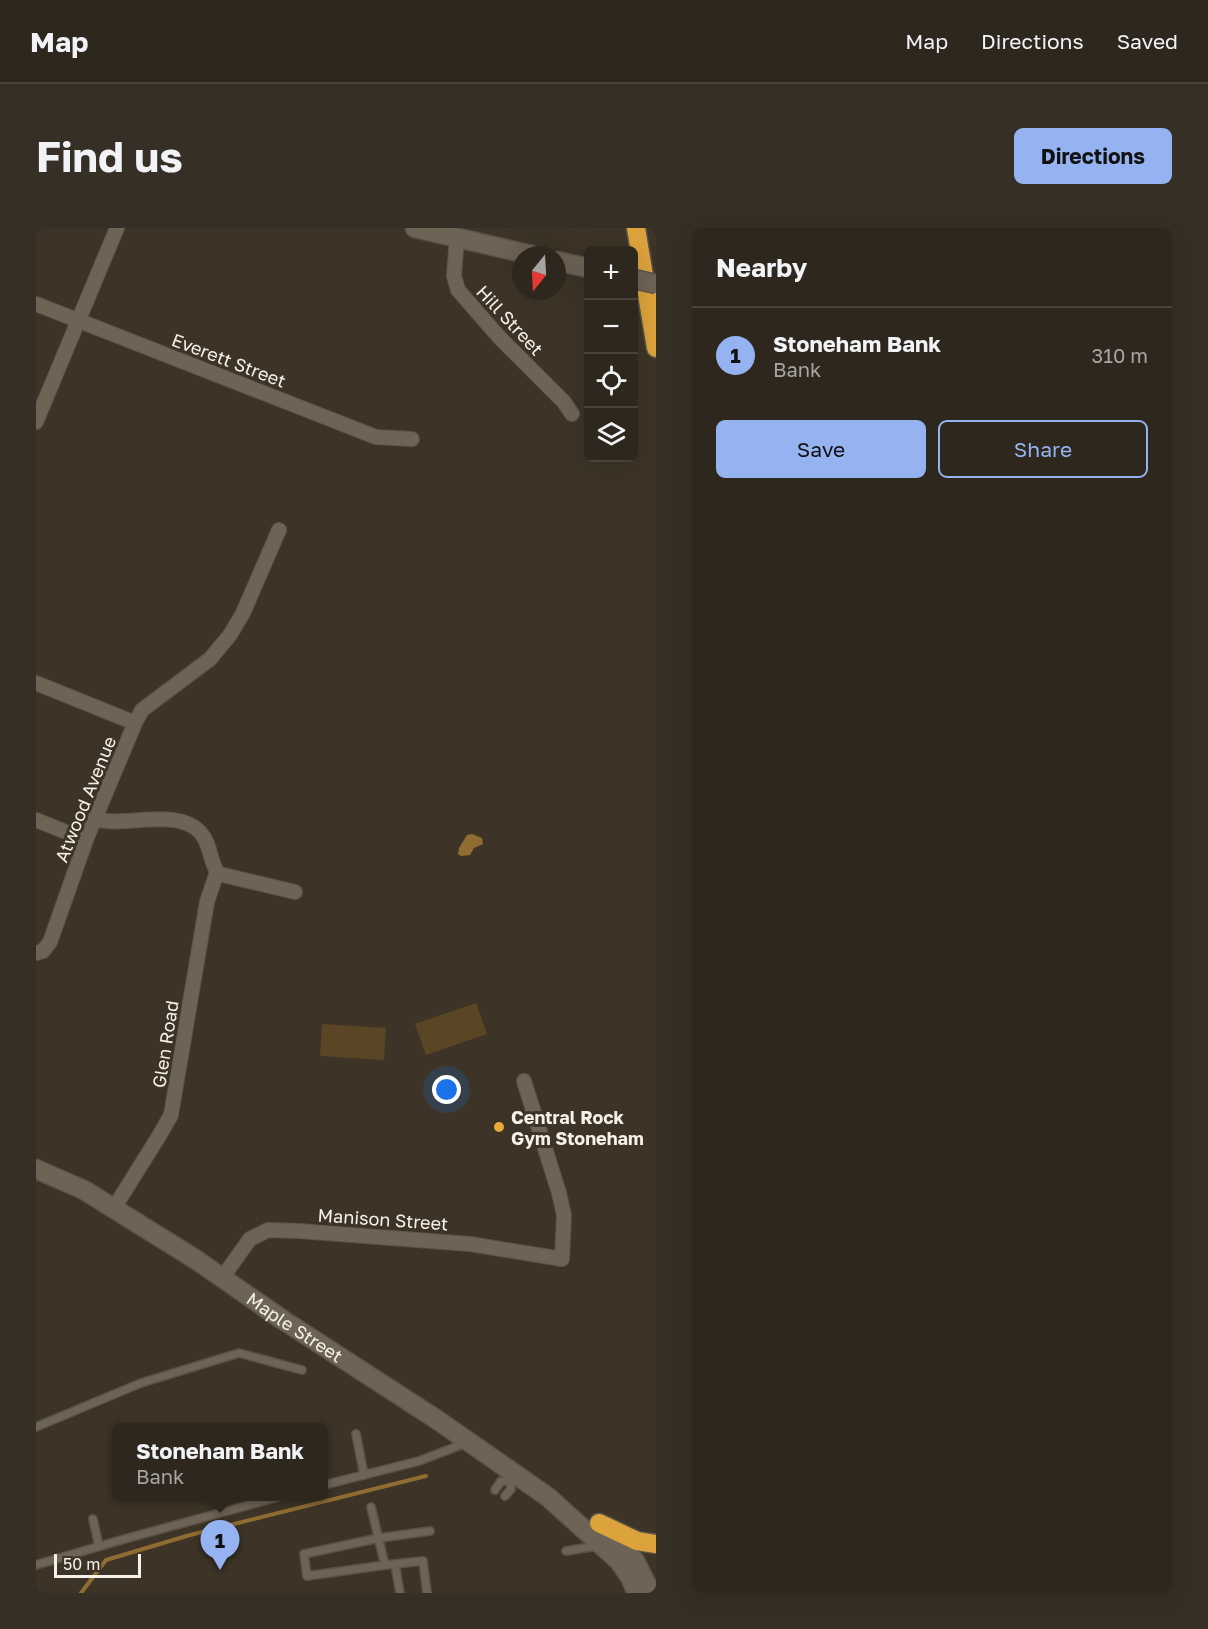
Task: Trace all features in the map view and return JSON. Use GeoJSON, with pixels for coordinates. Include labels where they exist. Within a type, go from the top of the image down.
{"type":"FeatureCollection","features":[{"type":"Feature","properties":{"kind":"highway"},"geometry":{"type":"LineString","coordinates":[[636,228],[656,348]]}},
{"type":"Feature","properties":{"kind":"highway"},"geometry":{"type":"LineString","coordinates":[[599,1523],[637,1541],[656,1544]]}},
{"type":"Feature","properties":{"kind":"street"},"geometry":{"type":"LineString","coordinates":[[36,422],[117,228]]}},
{"type":"Feature","properties":{"kind":"street"},"geometry":{"type":"LineString","coordinates":[[415,228],[512,250]]}},
{"type":"Feature","properties":{"kind":"street","name":"Hill Street"},"geometry":{"type":"LineString","coordinates":[[457,237],[454,276],[458,290],[500,337],[564,402],[572,414]]}},
{"type":"Feature","properties":{"kind":"street"},"geometry":{"type":"LineString","coordinates":[[566,263],[584,267]]}},
{"type":"Feature","properties":{"kind":"street"},"geometry":{"type":"LineString","coordinates":[[638,280],[656,284]]}},
{"type":"Feature","properties":{"kind":"street","name":"Everett Street"},"geometry":{"type":"LineString","coordinates":[[36,304],[376,437],[412,439]]}},
{"type":"Feature","properties":{"kind":"street"},"geometry":{"type":"LineString","coordinates":[[135,723],[142,710],[210,659],[230,635],[240,620],[279,530]]}},
{"type":"Feature","properties":{"kind":"street","name":"Atwood Avenue"},"geometry":{"type":"LineString","coordinates":[[36,683],[135,723],[86,840],[50,942],[39,952]]}},
{"type":"Feature","properties":{"kind":"street"},"geometry":{"type":"LineString","coordinates":[[95,819],[111,823],[174,820],[187,823],[205,839],[217,872],[222,876],[295,892]]}},
{"type":"Feature","properties":{"kind":"street"},"geometry":{"type":"LineString","coordinates":[[36,820],[86,840]]}},
{"type":"Feature","properties":{"kind":"street","name":"Glen Road"},"geometry":{"type":"LineString","coordinates":[[114,1208],[171,1115],[207,902],[217,872]]}},
{"type":"Feature","properties":{"kind":"street","name":"Manison Street"},"geometry":{"type":"LineString","coordinates":[[222,1278],[250,1239],[268,1230],[470,1244],[562,1259],[564,1215],[524,1081]]}},
{"type":"Feature","properties":{"kind":"street","name":"Maple Street"},"geometry":{"type":"LineString","coordinates":[[36,1169],[70,1183],[114,1208],[468,1442],[512,1478],[599,1523],[635,1561],[651,1593]]}},
{"type":"Feature","properties":{"kind":"street","name":"Maple Street"},"geometry":{"type":"LineString","coordinates":[[548,1497],[602,1545],[625,1569],[637,1593]]}},
{"type":"Feature","properties":{"kind":"lane"},"geometry":{"type":"LineString","coordinates":[[36,1427],[141,1383],[239,1353],[302,1370]]}},
{"type":"Feature","properties":{"kind":"lane"},"geometry":{"type":"LineString","coordinates":[[356,1434],[364,1475]]}},
{"type":"Feature","properties":{"kind":"lane"},"geometry":{"type":"LineString","coordinates":[[328,1484],[419,1461],[468,1442]]}},
{"type":"Feature","properties":{"kind":"lane"},"geometry":{"type":"LineString","coordinates":[[495,1490],[501,1481],[512,1478],[511,1489],[505,1496]]}},
{"type":"Feature","properties":{"kind":"lane"},"geometry":{"type":"LineString","coordinates":[[36,1565],[267,1501]]}},
{"type":"Feature","properties":{"kind":"lane"},"geometry":{"type":"LineString","coordinates":[[371,1507],[385,1565]]}},
{"type":"Feature","properties":{"kind":"lane"},"geometry":{"type":"LineString","coordinates":[[93,1519],[99,1546]]}},
{"type":"Feature","properties":{"kind":"lane"},"geometry":{"type":"LineString","coordinates":[[427,1593],[423,1561],[308,1576],[304,1554],[430,1531]]}},
{"type":"Feature","properties":{"kind":"lane"},"geometry":{"type":"LineString","coordinates":[[566,1551],[602,1545]]}},
{"type":"Feature","properties":{"kind":"lane"},"geometry":{"type":"LineString","coordinates":[[395,1564],[400,1593]]}},
{"type":"Feature","properties":{"kind":"shaded area"},"geometry":{"type":"Polygon","coordinates":[[[472,834],[482,838],[483,844],[474,848],[470,855],[461,856],[458,854],[459,848],[467,835],[472,834]]]}},
{"type":"Feature","properties":{"kind":"shaded area"},"geometry":{"type":"Polygon","coordinates":[[[476,1003],[487,1034],[426,1055],[415,1024],[476,1003]]]}},
{"type":"Feature","properties":{"kind":"shaded area"},"geometry":{"type":"Polygon","coordinates":[[[322,1024],[386,1028],[384,1060],[320,1056],[322,1024]]]}},
{"type":"Feature","properties":{"kind":"waterway"},"geometry":{"type":"LineString","coordinates":[[328,1500],[426,1476]]}},
{"type":"Feature","properties":{"kind":"waterway"},"geometry":{"type":"LineString","coordinates":[[81,1593],[106,1560],[190,1535],[326,1501]]}},
{"type":"Feature","properties":{"kind":"place","name":"Central Rock Gym Stoneham"},"geometry":{"type":"Point","coordinates":[499,1127]}},
{"type":"Feature","properties":{"kind":"place","name":"Stoneham Bank"},"geometry":{"type":"Point","coordinates":[220,1570]}}]}
